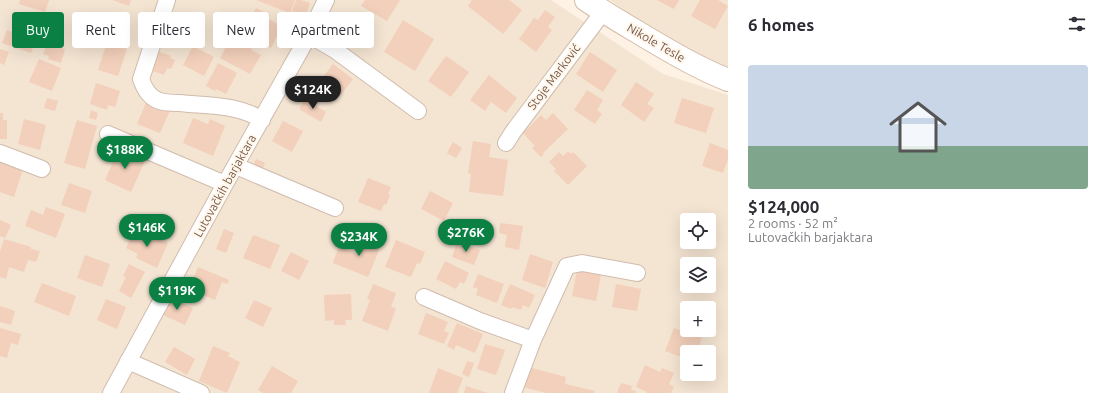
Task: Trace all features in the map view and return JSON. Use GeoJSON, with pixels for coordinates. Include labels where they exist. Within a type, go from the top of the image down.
{"type":"FeatureCollection","features":[{"type":"Feature","properties":{"kind":"street"},"geometry":{"type":"LineString","coordinates":[[167,0],[141,79],[146,92],[150,96],[160,101],[216,106],[243,111],[257,116],[262,120]]}},
{"type":"Feature","properties":{"kind":"street","name":"Lutovačkih barjaktara"},"geometry":{"type":"LineString","coordinates":[[320,12],[326,0]]}},
{"type":"Feature","properties":{"kind":"street","name":"Nikole Tesle"},"geometry":{"type":"LineString","coordinates":[[594,6],[674,54],[707,72],[728,80]]}},
{"type":"Feature","properties":{"kind":"street","name":"Stoje Marković"},"geometry":{"type":"LineString","coordinates":[[506,143],[594,6]]}},
{"type":"Feature","properties":{"kind":"street","name":"Lutovačkih barjaktara"},"geometry":{"type":"LineString","coordinates":[[111,393],[225,184],[302,48]]}},
{"type":"Feature","properties":{"kind":"street"},"geometry":{"type":"LineString","coordinates":[[332,48],[418,110]]}},
{"type":"Feature","properties":{"kind":"street"},"geometry":{"type":"LineString","coordinates":[[108,134],[225,184]]}},
{"type":"Feature","properties":{"kind":"street"},"geometry":{"type":"LineString","coordinates":[[0,153],[42,168]]}},
{"type":"Feature","properties":{"kind":"street"},"geometry":{"type":"LineString","coordinates":[[236,166],[335,208]]}},
{"type":"Feature","properties":{"kind":"street"},"geometry":{"type":"LineString","coordinates":[[513,393],[533,340],[566,266],[582,263],[637,273]]}},
{"type":"Feature","properties":{"kind":"street"},"geometry":{"type":"LineString","coordinates":[[424,297],[480,321],[533,340]]}},
{"type":"Feature","properties":{"kind":"street"},"geometry":{"type":"LineString","coordinates":[[128,361],[201,393]]}},
{"type":"Feature","properties":{"kind":"shaded area"},"geometry":{"type":"Polygon","coordinates":[[[0,0],[551,0],[663,74],[728,95],[728,393],[0,393],[0,0]]]}},
{"type":"Feature","properties":{"kind":"shaded area"},"geometry":{"type":"Polygon","coordinates":[[[610,0],[728,0],[728,67],[690,57],[610,0]]]}},
{"type":"Feature","properties":{"kind":"building"},"geometry":{"type":"Polygon","coordinates":[[[20,0],[49,0],[45,12],[19,4],[20,0]]]}},
{"type":"Feature","properties":{"kind":"building"},"geometry":{"type":"Polygon","coordinates":[[[112,0],[131,0],[129,6],[112,0]]]}},
{"type":"Feature","properties":{"kind":"building"},"geometry":{"type":"Polygon","coordinates":[[[256,0],[295,0],[290,12],[256,0]]]}},
{"type":"Feature","properties":{"kind":"building"},"geometry":{"type":"Polygon","coordinates":[[[296,0],[310,3],[307,12],[292,11],[296,0]]]}},
{"type":"Feature","properties":{"kind":"building"},"geometry":{"type":"Polygon","coordinates":[[[365,0],[400,0],[387,21],[374,14],[374,12],[361,6],[365,0]]]}},
{"type":"Feature","properties":{"kind":"building"},"geometry":{"type":"Polygon","coordinates":[[[472,0],[509,0],[522,10],[503,34],[468,6],[472,0]]]}},
{"type":"Feature","properties":{"kind":"building"},"geometry":{"type":"Polygon","coordinates":[[[657,0],[679,0],[674,9],[657,0]]]}},
{"type":"Feature","properties":{"kind":"building"},"geometry":{"type":"Polygon","coordinates":[[[700,0],[718,0],[728,6],[715,29],[691,16],[700,0]]]}},
{"type":"Feature","properties":{"kind":"building"},"geometry":{"type":"Polygon","coordinates":[[[256,8],[264,12],[254,12],[256,8]]]}},
{"type":"Feature","properties":{"kind":"building"},"geometry":{"type":"Polygon","coordinates":[[[545,10],[555,17],[548,27],[552,30],[536,52],[519,39],[534,18],[538,20],[545,10]]]}},
{"type":"Feature","properties":{"kind":"building"},"geometry":{"type":"Polygon","coordinates":[[[269,20],[277,24],[277,36],[271,48],[269,47],[269,20]]]}},
{"type":"Feature","properties":{"kind":"building"},"geometry":{"type":"Polygon","coordinates":[[[403,20],[434,39],[415,71],[384,52],[403,20]]]}},
{"type":"Feature","properties":{"kind":"building"},"geometry":{"type":"Polygon","coordinates":[[[7,30],[12,32],[12,46],[2,43],[7,30]]]}},
{"type":"Feature","properties":{"kind":"building"},"geometry":{"type":"Polygon","coordinates":[[[16,48],[33,48],[31,53],[16,48]]]}},
{"type":"Feature","properties":{"kind":"building"},"geometry":{"type":"Polygon","coordinates":[[[45,48],[65,49],[61,63],[48,59],[49,56],[43,54],[45,48]]]}},
{"type":"Feature","properties":{"kind":"building"},"geometry":{"type":"Polygon","coordinates":[[[105,48],[127,49],[118,76],[98,70],[105,48]]]}},
{"type":"Feature","properties":{"kind":"building"},"geometry":{"type":"Polygon","coordinates":[[[192,48],[197,48],[214,57],[204,76],[183,65],[192,48]]]}},
{"type":"Feature","properties":{"kind":"building"},"geometry":{"type":"Polygon","coordinates":[[[225,48],[252,48],[251,50],[261,55],[250,74],[220,58],[225,48]]]}},
{"type":"Feature","properties":{"kind":"building"},"geometry":{"type":"Polygon","coordinates":[[[0,49],[9,52],[4,65],[0,63],[0,49]]]}},
{"type":"Feature","properties":{"kind":"building"},"geometry":{"type":"Polygon","coordinates":[[[157,51],[171,56],[170,58],[175,60],[171,69],[167,68],[164,75],[150,70],[157,51]]]}},
{"type":"Feature","properties":{"kind":"building"},"geometry":{"type":"Polygon","coordinates":[[[590,52],[617,70],[603,92],[576,74],[590,52]]]}},
{"type":"Feature","properties":{"kind":"building"},"geometry":{"type":"Polygon","coordinates":[[[446,56],[469,72],[451,97],[428,81],[446,56]]]}},
{"type":"Feature","properties":{"kind":"building"},"geometry":{"type":"Polygon","coordinates":[[[39,59],[61,68],[52,91],[29,82],[39,59]]]}},
{"type":"Feature","properties":{"kind":"building"},"geometry":{"type":"Polygon","coordinates":[[[218,63],[237,73],[226,94],[216,89],[215,91],[206,86],[218,63]]]}},
{"type":"Feature","properties":{"kind":"building"},"geometry":{"type":"Polygon","coordinates":[[[333,64],[353,79],[340,96],[320,81],[333,64]]]}},
{"type":"Feature","properties":{"kind":"building"},"geometry":{"type":"Polygon","coordinates":[[[489,75],[517,98],[506,113],[491,102],[485,111],[470,100],[489,75]]]}},
{"type":"Feature","properties":{"kind":"building"},"geometry":{"type":"Polygon","coordinates":[[[636,82],[654,94],[647,104],[654,108],[644,122],[621,105],[636,82]]]}},
{"type":"Feature","properties":{"kind":"building"},"geometry":{"type":"Polygon","coordinates":[[[96,83],[120,91],[115,107],[108,105],[107,110],[90,104],[96,83]]]}},
{"type":"Feature","properties":{"kind":"building"},"geometry":{"type":"Polygon","coordinates":[[[587,90],[603,100],[597,110],[602,114],[595,124],[574,110],[587,90]]]}},
{"type":"Feature","properties":{"kind":"building"},"geometry":{"type":"Polygon","coordinates":[[[47,98],[58,101],[55,111],[44,108],[47,98]]]}},
{"type":"Feature","properties":{"kind":"building"},"geometry":{"type":"Polygon","coordinates":[[[148,98],[171,108],[160,133],[137,124],[148,98]]]}},
{"type":"Feature","properties":{"kind":"building"},"geometry":{"type":"Polygon","coordinates":[[[682,98],[714,108],[706,133],[674,123],[682,98]]]}},
{"type":"Feature","properties":{"kind":"building"},"geometry":{"type":"Polygon","coordinates":[[[305,99],[326,112],[321,122],[299,109],[305,99]]]}},
{"type":"Feature","properties":{"kind":"building"},"geometry":{"type":"Polygon","coordinates":[[[91,110],[98,113],[96,120],[89,118],[91,110]]]}},
{"type":"Feature","properties":{"kind":"building"},"geometry":{"type":"Polygon","coordinates":[[[0,113],[3,113],[3,120],[7,120],[7,139],[0,139],[0,113]]]}},
{"type":"Feature","properties":{"kind":"building"},"geometry":{"type":"Polygon","coordinates":[[[553,113],[568,129],[543,153],[544,154],[541,157],[532,148],[535,146],[523,133],[541,115],[546,120],[553,113]]]}},
{"type":"Feature","properties":{"kind":"building"},"geometry":{"type":"Polygon","coordinates":[[[193,118],[208,124],[210,119],[225,126],[213,156],[183,143],[193,118]]]}},
{"type":"Feature","properties":{"kind":"building"},"geometry":{"type":"Polygon","coordinates":[[[24,119],[46,125],[40,150],[18,144],[24,119]]]}},
{"type":"Feature","properties":{"kind":"building"},"geometry":{"type":"Polygon","coordinates":[[[77,120],[97,126],[85,169],[64,163],[77,120]]]}},
{"type":"Feature","properties":{"kind":"building"},"geometry":{"type":"Polygon","coordinates":[[[283,121],[303,131],[292,152],[272,141],[283,121]]]}},
{"type":"Feature","properties":{"kind":"building"},"geometry":{"type":"Polygon","coordinates":[[[473,141],[491,144],[489,157],[508,160],[503,196],[469,192],[471,174],[468,173],[473,141]]]}},
{"type":"Feature","properties":{"kind":"building"},"geometry":{"type":"Polygon","coordinates":[[[453,142],[462,148],[456,158],[447,153],[453,142]]]}},
{"type":"Feature","properties":{"kind":"building"},"geometry":{"type":"Polygon","coordinates":[[[710,143],[728,150],[728,159],[723,173],[702,166],[710,143]]]}},
{"type":"Feature","properties":{"kind":"building"},"geometry":{"type":"Polygon","coordinates":[[[119,149],[145,161],[131,192],[105,180],[119,149]]]}},
{"type":"Feature","properties":{"kind":"building"},"geometry":{"type":"Polygon","coordinates":[[[568,151],[571,154],[573,152],[587,166],[568,185],[554,171],[556,169],[549,162],[559,152],[563,156],[568,151]]]}},
{"type":"Feature","properties":{"kind":"building"},"geometry":{"type":"Polygon","coordinates":[[[256,159],[265,163],[261,172],[252,167],[256,159]]]}},
{"type":"Feature","properties":{"kind":"building"},"geometry":{"type":"Polygon","coordinates":[[[0,162],[23,169],[14,197],[0,192],[0,162]]]}},
{"type":"Feature","properties":{"kind":"building"},"geometry":{"type":"Polygon","coordinates":[[[368,178],[391,187],[386,205],[384,204],[381,211],[358,202],[368,178]]]}},
{"type":"Feature","properties":{"kind":"building"},"geometry":{"type":"Polygon","coordinates":[[[69,183],[92,191],[85,213],[61,205],[69,183]]]}},
{"type":"Feature","properties":{"kind":"building"},"geometry":{"type":"Polygon","coordinates":[[[430,191],[453,203],[444,221],[421,209],[430,191]]]}},
{"type":"Feature","properties":{"kind":"building"},"geometry":{"type":"Polygon","coordinates":[[[46,207],[65,214],[56,238],[25,226],[31,210],[43,215],[46,207]]]}},
{"type":"Feature","properties":{"kind":"building"},"geometry":{"type":"Polygon","coordinates":[[[0,220],[11,225],[5,238],[0,236],[0,220]]]}},
{"type":"Feature","properties":{"kind":"building"},"geometry":{"type":"Polygon","coordinates":[[[500,223],[523,226],[519,250],[505,247],[507,235],[499,233],[500,223]]]}},
{"type":"Feature","properties":{"kind":"building"},"geometry":{"type":"Polygon","coordinates":[[[136,228],[168,243],[157,268],[136,258],[138,254],[126,248],[136,228]]]}},
{"type":"Feature","properties":{"kind":"building"},"geometry":{"type":"Polygon","coordinates":[[[224,229],[234,233],[226,253],[216,249],[224,229]]]}},
{"type":"Feature","properties":{"kind":"building"},"geometry":{"type":"Polygon","coordinates":[[[253,235],[280,245],[270,269],[243,258],[253,235]]]}},
{"type":"Feature","properties":{"kind":"building"},"geometry":{"type":"Polygon","coordinates":[[[365,236],[382,243],[368,277],[333,263],[339,246],[358,254],[365,236]]]}},
{"type":"Feature","properties":{"kind":"building"},"geometry":{"type":"Polygon","coordinates":[[[4,239],[40,251],[36,262],[28,260],[24,272],[9,267],[6,279],[0,277],[0,252],[4,239]]]}},
{"type":"Feature","properties":{"kind":"building"},"geometry":{"type":"Polygon","coordinates":[[[396,240],[425,252],[420,264],[417,263],[411,277],[385,267],[396,240]]]}},
{"type":"Feature","properties":{"kind":"building"},"geometry":{"type":"Polygon","coordinates":[[[457,242],[480,250],[474,265],[452,257],[457,242]]]}},
{"type":"Feature","properties":{"kind":"building"},"geometry":{"type":"Polygon","coordinates":[[[291,252],[309,261],[299,280],[281,271],[291,252]]]}},
{"type":"Feature","properties":{"kind":"building"},"geometry":{"type":"Polygon","coordinates":[[[530,254],[553,262],[545,288],[522,280],[530,254]]]}},
{"type":"Feature","properties":{"kind":"building"},"geometry":{"type":"Polygon","coordinates":[[[85,255],[110,264],[102,287],[77,278],[85,255]]]}},
{"type":"Feature","properties":{"kind":"building"},"geometry":{"type":"Polygon","coordinates":[[[445,261],[469,273],[464,284],[460,282],[456,289],[436,279],[445,261]]]}},
{"type":"Feature","properties":{"kind":"building"},"geometry":{"type":"Polygon","coordinates":[[[129,264],[145,272],[131,298],[119,291],[126,277],[123,276],[129,264]]]}},
{"type":"Feature","properties":{"kind":"building"},"geometry":{"type":"Polygon","coordinates":[[[198,267],[229,280],[227,284],[222,282],[215,300],[189,289],[198,267]]]}},
{"type":"Feature","properties":{"kind":"building"},"geometry":{"type":"Polygon","coordinates":[[[577,270],[601,275],[596,301],[572,296],[577,270]]]}},
{"type":"Feature","properties":{"kind":"building"},"geometry":{"type":"Polygon","coordinates":[[[478,274],[504,284],[497,303],[476,295],[478,289],[473,287],[478,274]]]}},
{"type":"Feature","properties":{"kind":"building"},"geometry":{"type":"Polygon","coordinates":[[[42,283],[76,296],[69,316],[34,302],[42,283]]]}},
{"type":"Feature","properties":{"kind":"building"},"geometry":{"type":"Polygon","coordinates":[[[373,284],[396,293],[391,307],[396,308],[388,331],[362,321],[370,300],[367,299],[373,284]]]}},
{"type":"Feature","properties":{"kind":"building"},"geometry":{"type":"Polygon","coordinates":[[[510,284],[535,295],[529,308],[523,305],[521,310],[512,307],[511,309],[501,305],[510,284]]]}},
{"type":"Feature","properties":{"kind":"building"},"geometry":{"type":"Polygon","coordinates":[[[616,284],[641,289],[637,311],[612,307],[616,284]]]}},
{"type":"Feature","properties":{"kind":"building"},"geometry":{"type":"Polygon","coordinates":[[[351,294],[352,320],[345,320],[346,325],[334,325],[334,320],[325,321],[324,295],[351,294]]]}},
{"type":"Feature","properties":{"kind":"building"},"geometry":{"type":"Polygon","coordinates":[[[169,297],[193,308],[185,325],[161,314],[169,297]]]}},
{"type":"Feature","properties":{"kind":"building"},"geometry":{"type":"Polygon","coordinates":[[[106,299],[126,307],[117,329],[97,320],[106,299]]]}},
{"type":"Feature","properties":{"kind":"building"},"geometry":{"type":"Polygon","coordinates":[[[254,300],[272,308],[263,327],[245,318],[254,300]]]}},
{"type":"Feature","properties":{"kind":"building"},"geometry":{"type":"Polygon","coordinates":[[[0,306],[15,311],[11,325],[0,322],[0,306]]]}},
{"type":"Feature","properties":{"kind":"building"},"geometry":{"type":"Polygon","coordinates":[[[426,313],[448,322],[444,331],[449,333],[444,344],[418,334],[426,313]]]}},
{"type":"Feature","properties":{"kind":"building"},"geometry":{"type":"Polygon","coordinates":[[[457,323],[483,334],[475,353],[456,345],[454,350],[447,346],[457,323]]]}},
{"type":"Feature","properties":{"kind":"building"},"geometry":{"type":"Polygon","coordinates":[[[0,328],[21,334],[18,345],[11,343],[7,358],[0,356],[0,328]]]}},
{"type":"Feature","properties":{"kind":"building"},"geometry":{"type":"Polygon","coordinates":[[[674,328],[680,330],[680,337],[702,338],[700,345],[680,345],[680,356],[665,351],[674,328]]]}},
{"type":"Feature","properties":{"kind":"building"},"geometry":{"type":"Polygon","coordinates":[[[485,344],[505,350],[496,375],[477,369],[485,344]]]}},
{"type":"Feature","properties":{"kind":"building"},"geometry":{"type":"Polygon","coordinates":[[[213,346],[230,353],[228,356],[240,362],[227,393],[199,381],[213,346]]]}},
{"type":"Feature","properties":{"kind":"building"},"geometry":{"type":"Polygon","coordinates":[[[174,347],[195,359],[187,375],[165,362],[174,347]]]}},
{"type":"Feature","properties":{"kind":"building"},"geometry":{"type":"Polygon","coordinates":[[[467,361],[474,363],[469,377],[462,374],[467,361]]]}},
{"type":"Feature","properties":{"kind":"building"},"geometry":{"type":"Polygon","coordinates":[[[645,365],[660,372],[662,368],[674,373],[669,384],[674,387],[671,393],[646,393],[647,392],[636,387],[645,365]]]}},
{"type":"Feature","properties":{"kind":"building"},"geometry":{"type":"Polygon","coordinates":[[[272,366],[298,381],[291,393],[263,393],[258,390],[272,366]]]}},
{"type":"Feature","properties":{"kind":"building"},"geometry":{"type":"Polygon","coordinates":[[[528,367],[566,377],[565,384],[595,391],[594,393],[546,393],[523,387],[528,367]]]}},
{"type":"Feature","properties":{"kind":"building"},"geometry":{"type":"Polygon","coordinates":[[[438,368],[463,378],[457,393],[429,393],[438,368]]]}},
{"type":"Feature","properties":{"kind":"building"},"geometry":{"type":"Polygon","coordinates":[[[621,383],[632,386],[631,390],[636,391],[636,393],[617,393],[621,383]]]}},
{"type":"Feature","properties":{"kind":"building"},"geometry":{"type":"Polygon","coordinates":[[[466,386],[488,393],[464,393],[466,386]]]}}]}
